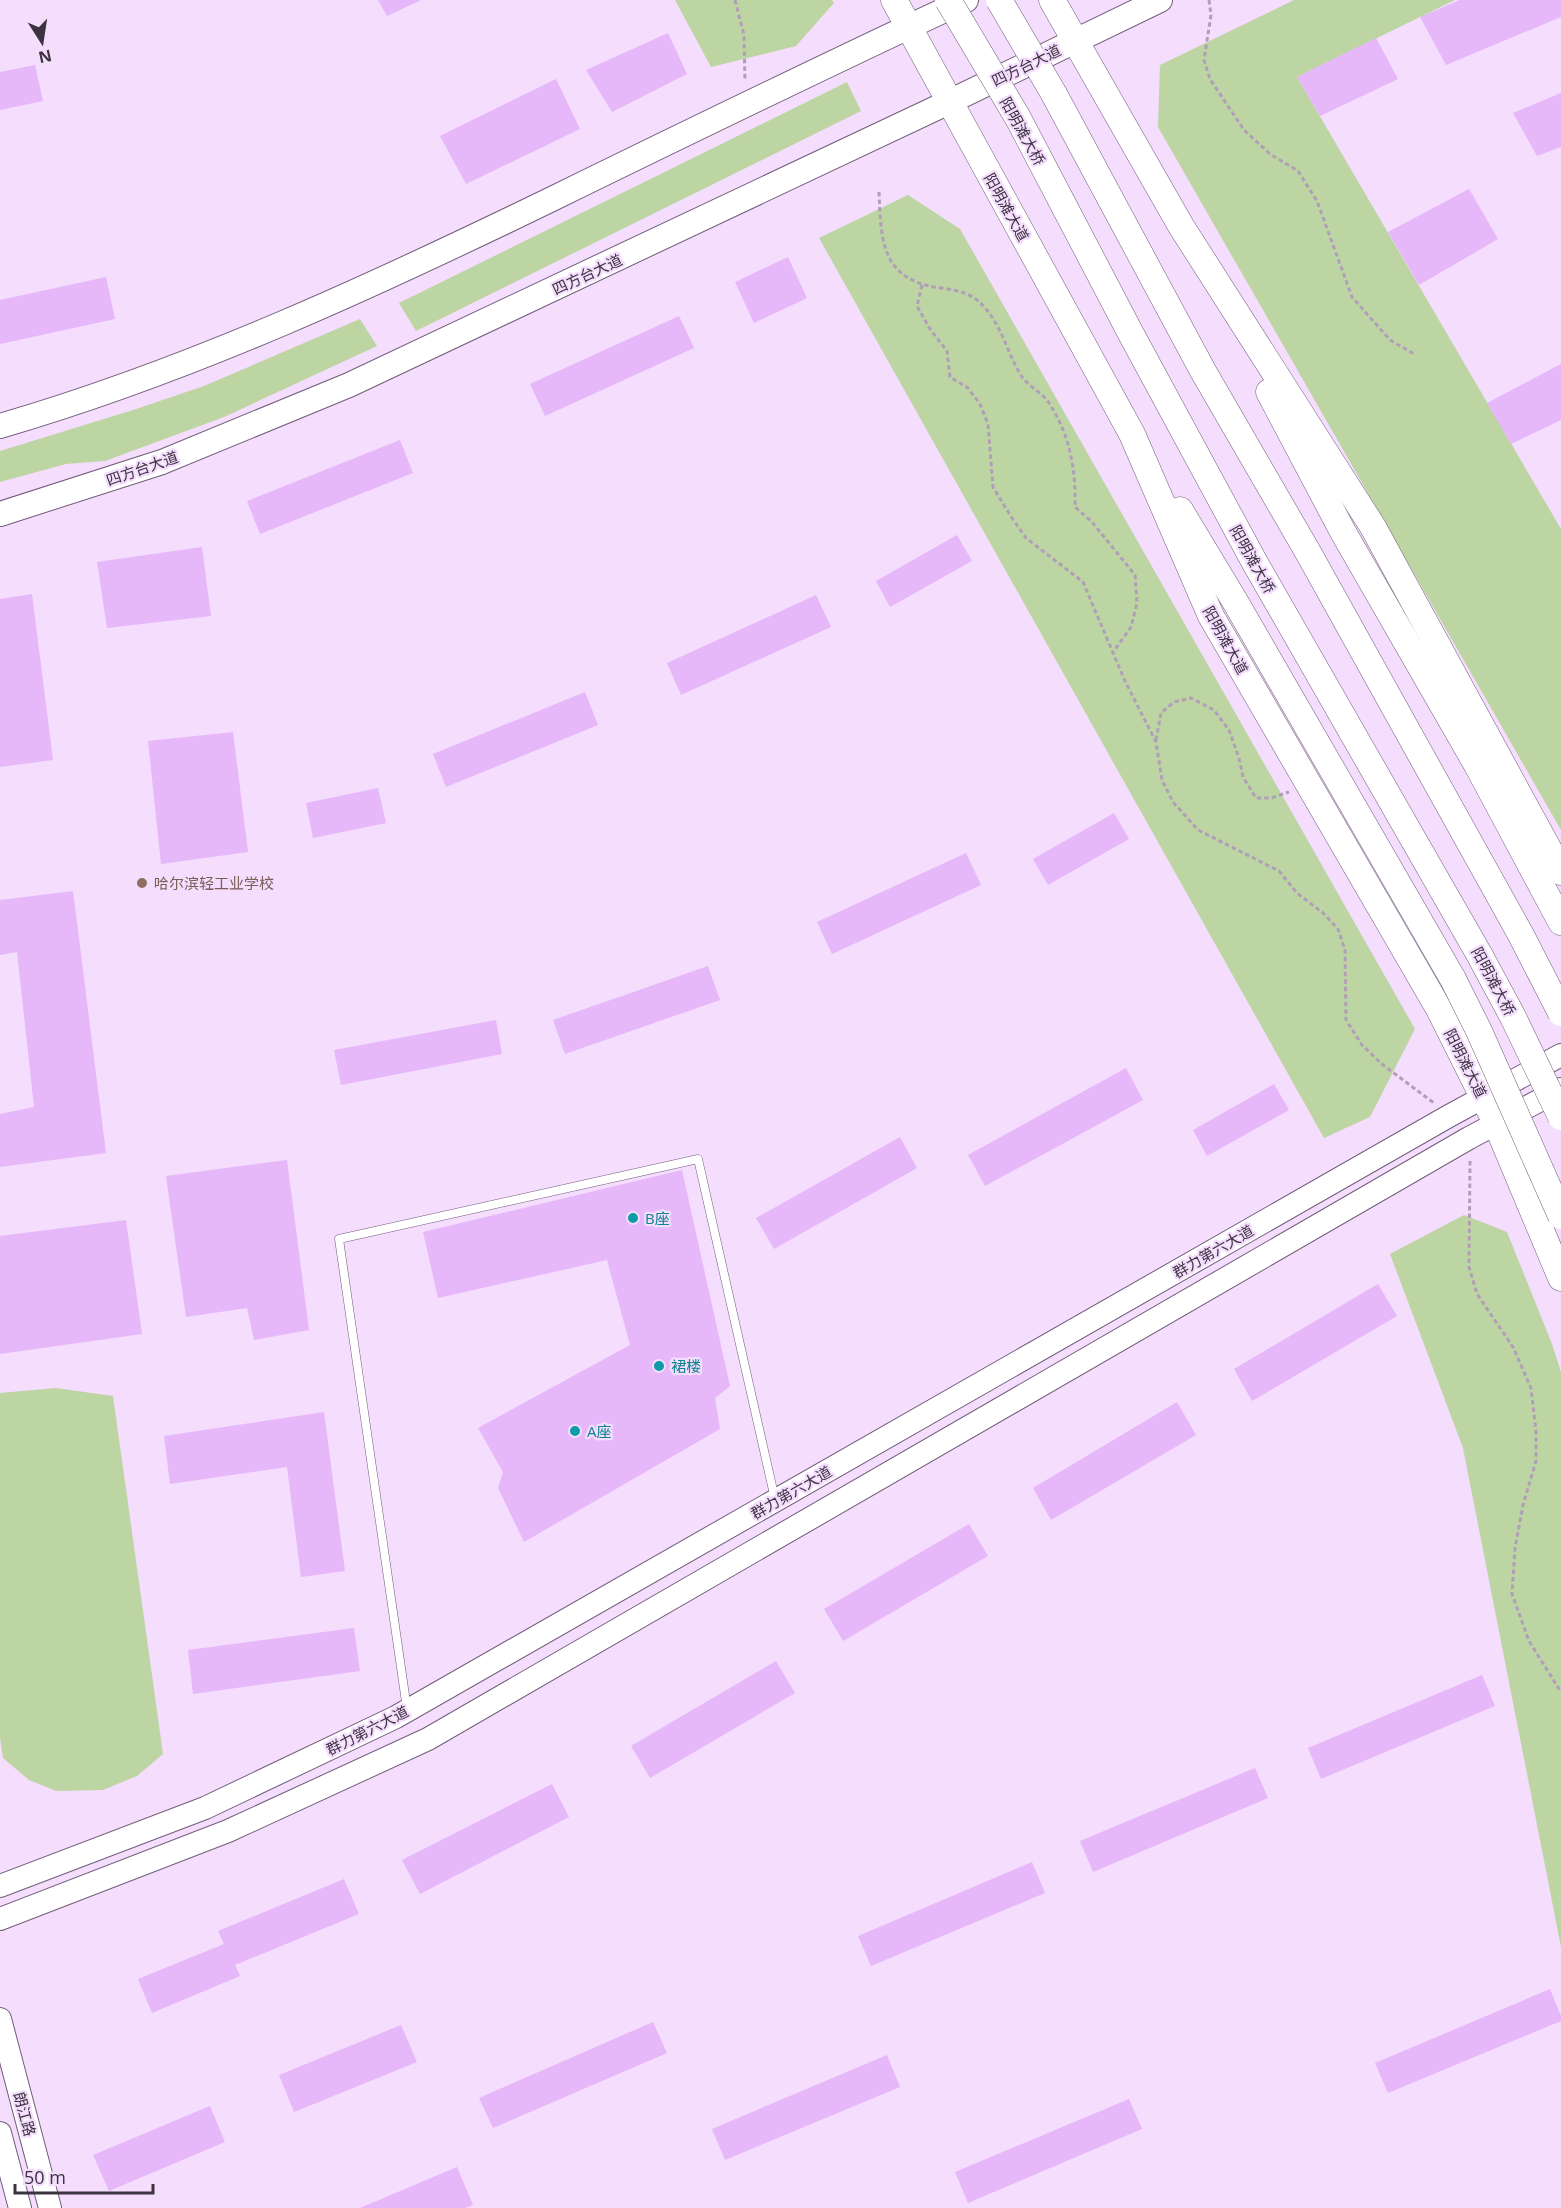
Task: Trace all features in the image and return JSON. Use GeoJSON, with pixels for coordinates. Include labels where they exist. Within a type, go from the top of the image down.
{"type":"FeatureCollection","features":[{"type":"Feature","properties":{"kind":"highway","name":"阳明滩大道"},"geometry":{"type":"LineString","coordinates":[[894,0],[1132,434],[1211,616],[1439,1009],[1496,1123],[1561,1278]]}},
{"type":"Feature","properties":{"kind":"highway","name":"阳明滩大桥"},"geometry":{"type":"LineString","coordinates":[[948,0],[1018,118],[1255,563],[1484,963],[1561,1117]]}},
{"type":"Feature","properties":{"kind":"highway"},"geometry":{"type":"LineString","coordinates":[[999,0],[1054,94],[1203,371],[1521,935],[1561,1013]]}},
{"type":"Feature","properties":{"kind":"highway"},"geometry":{"type":"LineString","coordinates":[[1052,0],[1181,226],[1343,532],[1477,765],[1561,922]]}},
{"type":"Feature","properties":{"kind":"highway"},"geometry":{"type":"LineString","coordinates":[[1181,226],[1373,527],[1561,872]]}},
{"type":"Feature","properties":{"kind":"highway"},"geometry":{"type":"LineString","coordinates":[[1132,434],[1236,603],[1453,979],[1479,1031],[1561,1216]]}},
{"type":"Feature","properties":{"kind":"main road"},"geometry":{"type":"LineString","coordinates":[[0,426],[48,412],[157,374],[290,320],[443,252],[966,0]]}},
{"type":"Feature","properties":{"kind":"main road","name":"四方台大道"},"geometry":{"type":"LineString","coordinates":[[0,514],[162,462],[349,385],[950,102],[1160,0]]}},
{"type":"Feature","properties":{"kind":"main road","name":"群力第六大道"},"geometry":{"type":"LineString","coordinates":[[0,1886],[205,1808],[407,1710],[1449,1116],[1561,1055]]}},
{"type":"Feature","properties":{"kind":"main road","name":"群力第六大道"},"geometry":{"type":"LineString","coordinates":[[0,1919],[228,1830],[428,1739],[1469,1138],[1561,1089]]}},
{"type":"Feature","properties":{"kind":"main road","name":"朗江路"},"geometry":{"type":"LineString","coordinates":[[0,2019],[50,2208]]}},
{"type":"Feature","properties":{"kind":"main road","name":"朗江路"},"geometry":{"type":"LineString","coordinates":[[0,2133],[20,2208]]}},
{"type":"Feature","properties":{"kind":"lane"},"geometry":{"type":"LineString","coordinates":[[407,1710],[339,1239],[698,1159],[775,1501]]}},
{"type":"Feature","properties":{"kind":"path"},"geometry":{"type":"LineString","coordinates":[[735,0],[744,35],[746,105]]}},
{"type":"Feature","properties":{"kind":"path"},"geometry":{"type":"LineString","coordinates":[[1209,0],[1211,15],[1204,60],[1210,79],[1244,130],[1270,154],[1298,171],[1317,201],[1352,297],[1390,340],[1416,355]]}},
{"type":"Feature","properties":{"kind":"path"},"geometry":{"type":"LineString","coordinates":[[879,192],[880,230],[886,254],[899,270],[922,285],[956,291],[976,298],[992,317],[1022,377],[1048,402],[1070,445],[1075,478],[1075,507],[1092,522],[1135,575],[1137,603],[1131,627],[1114,651]]}},
{"type":"Feature","properties":{"kind":"path"},"geometry":{"type":"LineString","coordinates":[[922,285],[917,306],[930,329],[947,351],[950,377],[968,388],[980,404],[988,424],[993,486],[1026,538],[1083,582],[1143,719],[1156,742]]}},
{"type":"Feature","properties":{"kind":"path"},"geometry":{"type":"LineString","coordinates":[[1309,785],[1271,798],[1256,798],[1243,777],[1229,730],[1214,710],[1191,698],[1174,702],[1161,713],[1156,742],[1162,780],[1173,802],[1198,830],[1279,871],[1297,893],[1323,913],[1338,929],[1345,950],[1346,1020],[1362,1045],[1383,1065],[1421,1092],[1449,1116]]}},
{"type":"Feature","properties":{"kind":"path"},"geometry":{"type":"LineString","coordinates":[[1469,1138],[1469,1267],[1477,1294],[1513,1347],[1531,1388],[1536,1431],[1536,1461],[1523,1505],[1515,1548],[1512,1594],[1529,1641],[1561,1692]]}},
{"type":"Feature","properties":{"kind":"green space"},"geometry":{"type":"Polygon","coordinates":[[[675,0],[832,0],[834,3],[796,46],[711,67],[675,0]]]}},
{"type":"Feature","properties":{"kind":"green space"},"geometry":{"type":"Polygon","coordinates":[[[1294,0],[1455,0],[1297,77],[1561,529],[1561,830],[1158,127],[1160,65],[1294,0]]]}},
{"type":"Feature","properties":{"kind":"green space"},"geometry":{"type":"Polygon","coordinates":[[[847,82],[861,111],[416,331],[399,303],[847,82]]]}},
{"type":"Feature","properties":{"kind":"green space"},"geometry":{"type":"Polygon","coordinates":[[[908,195],[960,229],[1415,1029],[1370,1117],[1324,1138],[819,238],[908,195]]]}},
{"type":"Feature","properties":{"kind":"green space"},"geometry":{"type":"Polygon","coordinates":[[[360,319],[377,346],[224,417],[105,461],[66,464],[0,482],[0,451],[204,386],[360,319]]]}},
{"type":"Feature","properties":{"kind":"green space"},"geometry":{"type":"Polygon","coordinates":[[[1464,1215],[1507,1232],[1561,1372],[1561,1947],[1463,1448],[1390,1254],[1464,1215]]]}},
{"type":"Feature","properties":{"kind":"green space"},"geometry":{"type":"Polygon","coordinates":[[[56,1388],[113,1396],[163,1754],[137,1776],[103,1790],[56,1791],[29,1780],[3,1758],[0,1738],[0,1393],[56,1388]]]}},
{"type":"Feature","properties":{"kind":"building"},"geometry":{"type":"Polygon","coordinates":[[[378,0],[421,0],[387,16],[378,0]]]}},
{"type":"Feature","properties":{"kind":"building"},"geometry":{"type":"Polygon","coordinates":[[[1460,0],[1561,0],[1561,17],[1446,65],[1420,17],[1460,0]]]}},
{"type":"Feature","properties":{"kind":"building"},"geometry":{"type":"Polygon","coordinates":[[[668,33],[687,74],[612,112],[586,70],[668,33]]]}},
{"type":"Feature","properties":{"kind":"building"},"geometry":{"type":"Polygon","coordinates":[[[1376,38],[1398,79],[1320,116],[1297,77],[1376,38]]]}},
{"type":"Feature","properties":{"kind":"building"},"geometry":{"type":"Polygon","coordinates":[[[35,65],[43,101],[0,110],[0,72],[35,65]]]}},
{"type":"Feature","properties":{"kind":"building"},"geometry":{"type":"Polygon","coordinates":[[[556,79],[580,129],[466,184],[440,136],[556,79]]]}},
{"type":"Feature","properties":{"kind":"building"},"geometry":{"type":"Polygon","coordinates":[[[1561,93],[1561,147],[1537,156],[1513,113],[1561,93]]]}},
{"type":"Feature","properties":{"kind":"building"},"geometry":{"type":"Polygon","coordinates":[[[1469,189],[1498,239],[1419,285],[1388,232],[1469,189]]]}},
{"type":"Feature","properties":{"kind":"building"},"geometry":{"type":"Polygon","coordinates":[[[788,257],[807,298],[754,323],[735,282],[788,257]]]}},
{"type":"Feature","properties":{"kind":"building"},"geometry":{"type":"Polygon","coordinates":[[[106,277],[115,319],[0,344],[0,300],[106,277]]]}},
{"type":"Feature","properties":{"kind":"building"},"geometry":{"type":"Polygon","coordinates":[[[679,316],[694,348],[545,416],[530,384],[679,316]]]}},
{"type":"Feature","properties":{"kind":"building"},"geometry":{"type":"Polygon","coordinates":[[[1561,364],[1561,420],[1511,444],[1487,403],[1561,364]]]}},
{"type":"Feature","properties":{"kind":"building"},"geometry":{"type":"Polygon","coordinates":[[[400,440],[413,473],[260,534],[247,501],[400,440]]]}},
{"type":"Feature","properties":{"kind":"building"},"geometry":{"type":"Polygon","coordinates":[[[957,535],[972,561],[890,607],[876,581],[957,535]]]}},
{"type":"Feature","properties":{"kind":"building"},"geometry":{"type":"Polygon","coordinates":[[[202,547],[211,616],[107,628],[97,562],[202,547]]]}},
{"type":"Feature","properties":{"kind":"building"},"geometry":{"type":"Polygon","coordinates":[[[32,594],[53,760],[0,767],[0,599],[32,594]]]}},
{"type":"Feature","properties":{"kind":"building"},"geometry":{"type":"Polygon","coordinates":[[[816,595],[831,627],[681,695],[667,663],[816,595]]]}},
{"type":"Feature","properties":{"kind":"building"},"geometry":{"type":"Polygon","coordinates":[[[585,692],[598,725],[446,787],[433,754],[585,692]]]}},
{"type":"Feature","properties":{"kind":"building"},"geometry":{"type":"Polygon","coordinates":[[[233,732],[248,852],[161,864],[148,741],[233,732]]]}},
{"type":"Feature","properties":{"kind":"building"},"geometry":{"type":"Polygon","coordinates":[[[378,788],[386,823],[313,838],[306,803],[378,788]]]}},
{"type":"Feature","properties":{"kind":"building"},"geometry":{"type":"Polygon","coordinates":[[[1114,813],[1129,839],[1048,885],[1033,859],[1114,813]]]}},
{"type":"Feature","properties":{"kind":"building"},"geometry":{"type":"Polygon","coordinates":[[[966,853],[981,885],[832,954],[817,922],[966,853]]]}},
{"type":"Feature","properties":{"kind":"building"},"geometry":{"type":"Polygon","coordinates":[[[73,891],[106,1153],[0,1167],[0,1114],[34,1107],[17,952],[0,955],[0,900],[73,891]]]}},
{"type":"Feature","properties":{"kind":"building"},"geometry":{"type":"Polygon","coordinates":[[[708,966],[720,1000],[565,1054],[553,1020],[708,966]]]}},
{"type":"Feature","properties":{"kind":"building"},"geometry":{"type":"Polygon","coordinates":[[[496,1020],[502,1054],[341,1085],[334,1050],[496,1020]]]}},
{"type":"Feature","properties":{"kind":"building"},"geometry":{"type":"Polygon","coordinates":[[[1126,1068],[1143,1100],[985,1186],[968,1155],[1126,1068]]]}},
{"type":"Feature","properties":{"kind":"building"},"geometry":{"type":"Polygon","coordinates":[[[1274,1084],[1289,1110],[1207,1156],[1193,1130],[1274,1084]]]}},
{"type":"Feature","properties":{"kind":"building"},"geometry":{"type":"Polygon","coordinates":[[[900,1137],[917,1168],[774,1249],[756,1218],[900,1137]]]}},
{"type":"Feature","properties":{"kind":"building"},"geometry":{"type":"Polygon","coordinates":[[[287,1160],[309,1330],[254,1340],[247,1308],[186,1317],[166,1176],[287,1160]]]}},
{"type":"Feature","properties":{"kind":"building","name":"裙楼"},"geometry":{"type":"Polygon","coordinates":[[[682,1170],[730,1386],[715,1398],[720,1429],[524,1542],[498,1488],[503,1472],[478,1428],[630,1345],[607,1260],[438,1298],[423,1232],[682,1170]]]}},
{"type":"Feature","properties":{"kind":"building"},"geometry":{"type":"Polygon","coordinates":[[[126,1220],[142,1334],[0,1354],[0,1236],[126,1220]]]}},
{"type":"Feature","properties":{"kind":"building"},"geometry":{"type":"Polygon","coordinates":[[[1378,1284],[1397,1316],[1252,1401],[1234,1369],[1378,1284]]]}},
{"type":"Feature","properties":{"kind":"building"},"geometry":{"type":"Polygon","coordinates":[[[1177,1402],[1196,1435],[1051,1520],[1033,1488],[1177,1402]]]}},
{"type":"Feature","properties":{"kind":"building"},"geometry":{"type":"Polygon","coordinates":[[[324,1412],[345,1571],[301,1577],[287,1467],[170,1484],[164,1436],[324,1412]]]}},
{"type":"Feature","properties":{"kind":"building"},"geometry":{"type":"Polygon","coordinates":[[[969,1524],[988,1556],[843,1641],[824,1609],[969,1524]]]}},
{"type":"Feature","properties":{"kind":"building"},"geometry":{"type":"Polygon","coordinates":[[[354,1628],[360,1671],[193,1694],[188,1650],[354,1628]]]}},
{"type":"Feature","properties":{"kind":"building"},"geometry":{"type":"Polygon","coordinates":[[[776,1661],[795,1693],[650,1778],[631,1746],[776,1661]]]}},
{"type":"Feature","properties":{"kind":"building"},"geometry":{"type":"Polygon","coordinates":[[[1482,1675],[1495,1706],[1321,1779],[1308,1748],[1482,1675]]]}},
{"type":"Feature","properties":{"kind":"building"},"geometry":{"type":"Polygon","coordinates":[[[1255,1768],[1268,1798],[1093,1872],[1080,1841],[1255,1768]]]}},
{"type":"Feature","properties":{"kind":"building"},"geometry":{"type":"Polygon","coordinates":[[[552,1784],[569,1817],[420,1894],[402,1860],[552,1784]]]}},
{"type":"Feature","properties":{"kind":"building"},"geometry":{"type":"Polygon","coordinates":[[[1032,1862],[1045,1893],[871,1966],[858,1936],[1032,1862]]]}},
{"type":"Feature","properties":{"kind":"building"},"geometry":{"type":"Polygon","coordinates":[[[344,1879],[359,1914],[235,1965],[240,1976],[152,2013],[138,1979],[224,1944],[218,1931],[344,1879]]]}},
{"type":"Feature","properties":{"kind":"building"},"geometry":{"type":"Polygon","coordinates":[[[1550,1989],[1561,2021],[1388,2093],[1375,2063],[1550,1989]]]}},
{"type":"Feature","properties":{"kind":"building"},"geometry":{"type":"Polygon","coordinates":[[[653,2022],[667,2053],[493,2128],[479,2098],[653,2022]]]}},
{"type":"Feature","properties":{"kind":"building"},"geometry":{"type":"Polygon","coordinates":[[[401,2025],[417,2062],[294,2112],[279,2075],[401,2025]]]}},
{"type":"Feature","properties":{"kind":"building"},"geometry":{"type":"Polygon","coordinates":[[[887,2055],[900,2087],[725,2160],[712,2129],[887,2055]]]}},
{"type":"Feature","properties":{"kind":"building"},"geometry":{"type":"Polygon","coordinates":[[[1129,2099],[1142,2129],[968,2203],[955,2172],[1129,2099]]]}},
{"type":"Feature","properties":{"kind":"building"},"geometry":{"type":"Polygon","coordinates":[[[210,2106],[225,2142],[109,2191],[93,2155],[210,2106]]]}},
{"type":"Feature","properties":{"kind":"building"},"geometry":{"type":"Polygon","coordinates":[[[457,2167],[473,2205],[465,2208],[360,2208],[457,2167]]]}},
{"type":"Feature","properties":{"kind":"place","name":"哈尔滨轻工业学校"},"geometry":{"type":"Point","coordinates":[142,883]}},
{"type":"Feature","properties":{"kind":"place","name":"B座"},"geometry":{"type":"Point","coordinates":[633,1218]}},
{"type":"Feature","properties":{"kind":"place","name":"裙楼"},"geometry":{"type":"Point","coordinates":[659,1366]}},
{"type":"Feature","properties":{"kind":"place","name":"A座"},"geometry":{"type":"Point","coordinates":[575,1431]}}]}
